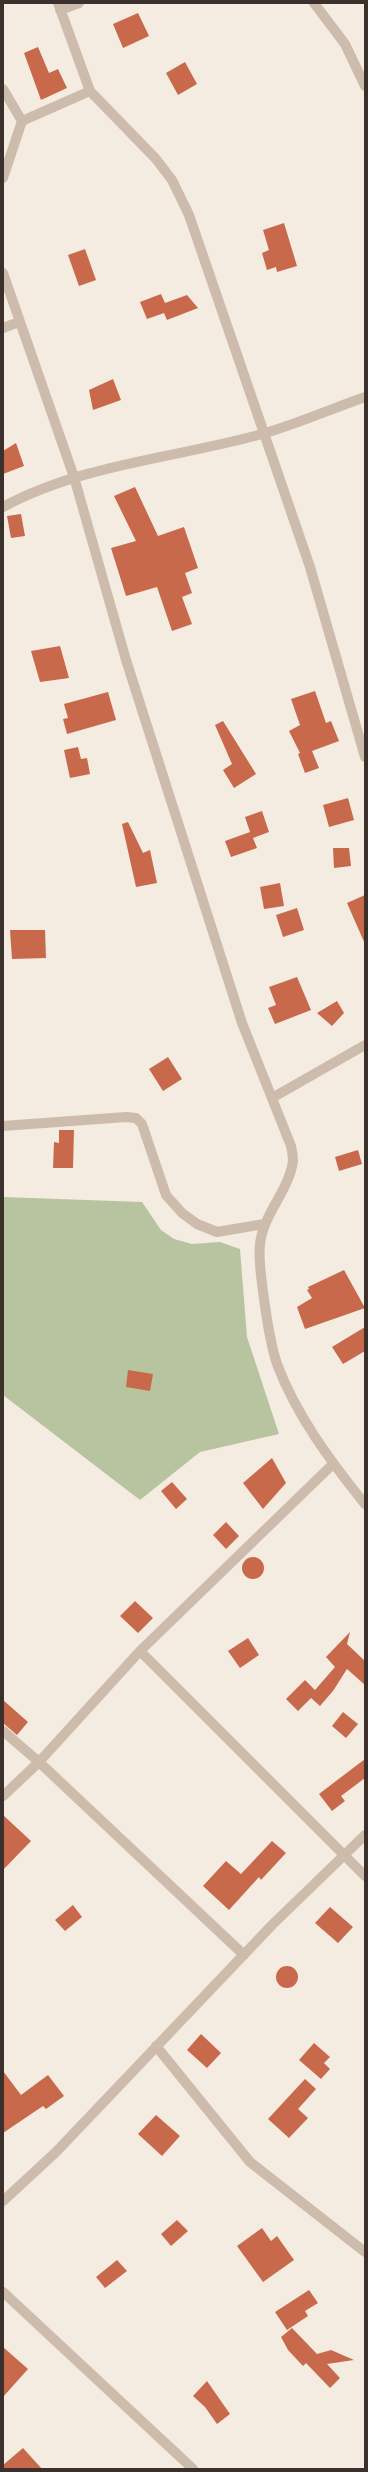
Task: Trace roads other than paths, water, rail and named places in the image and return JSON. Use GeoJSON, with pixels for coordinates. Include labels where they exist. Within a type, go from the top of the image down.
{"type":"FeatureCollection","features":[{"type":"Feature","properties":{"kind":"street"},"geometry":{"type":"LineString","coordinates":[[79,3],[59,7],[90,91],[156,159],[172,180],[189,215],[262,434],[310,567],[365,757]]}},
{"type":"Feature","properties":{"kind":"street"},"geometry":{"type":"LineString","coordinates":[[314,3],[345,44],[365,86]]}},
{"type":"Feature","properties":{"kind":"street"},"geometry":{"type":"LineString","coordinates":[[3,89],[22,121]]}},
{"type":"Feature","properties":{"kind":"street"},"geometry":{"type":"LineString","coordinates":[[3,178],[22,121],[90,91]]}},
{"type":"Feature","properties":{"kind":"street"},"geometry":{"type":"LineString","coordinates":[[3,273],[74,477],[126,660],[242,1023],[291,1146],[293,1160],[286,1179],[264,1224],[260,1244],[260,1266],[270,1335],[277,1364],[293,1398],[333,1464],[365,1504]]}},
{"type":"Feature","properties":{"kind":"street"},"geometry":{"type":"LineString","coordinates":[[3,328],[19,322]]}},
{"type":"Feature","properties":{"kind":"street"},"geometry":{"type":"LineString","coordinates":[[3,507],[19,498],[74,477],[262,434],[365,397]]}},
{"type":"Feature","properties":{"kind":"street"},"geometry":{"type":"LineString","coordinates":[[272,1098],[365,1045]]}},
{"type":"Feature","properties":{"kind":"street"},"geometry":{"type":"LineString","coordinates":[[3,1126],[126,1117],[136,1118],[142,1124],[166,1196],[182,1213],[197,1224],[217,1232],[264,1224]]}},
{"type":"Feature","properties":{"kind":"street"},"geometry":{"type":"LineString","coordinates":[[3,1796],[39,1762],[140,1651],[333,1464]]}},
{"type":"Feature","properties":{"kind":"street"},"geometry":{"type":"LineString","coordinates":[[140,1651],[343,1856],[365,1876]]}},
{"type":"Feature","properties":{"kind":"street"},"geometry":{"type":"LineString","coordinates":[[3,1731],[39,1762],[244,1954]]}},
{"type":"Feature","properties":{"kind":"street"},"geometry":{"type":"LineString","coordinates":[[3,2201],[56,2152],[244,1954],[365,1835]]}},
{"type":"Feature","properties":{"kind":"street"},"geometry":{"type":"LineString","coordinates":[[156,2046],[250,2162],[365,2252]]}},
{"type":"Feature","properties":{"kind":"street"},"geometry":{"type":"LineString","coordinates":[[3,2292],[193,2469]]}}]}
